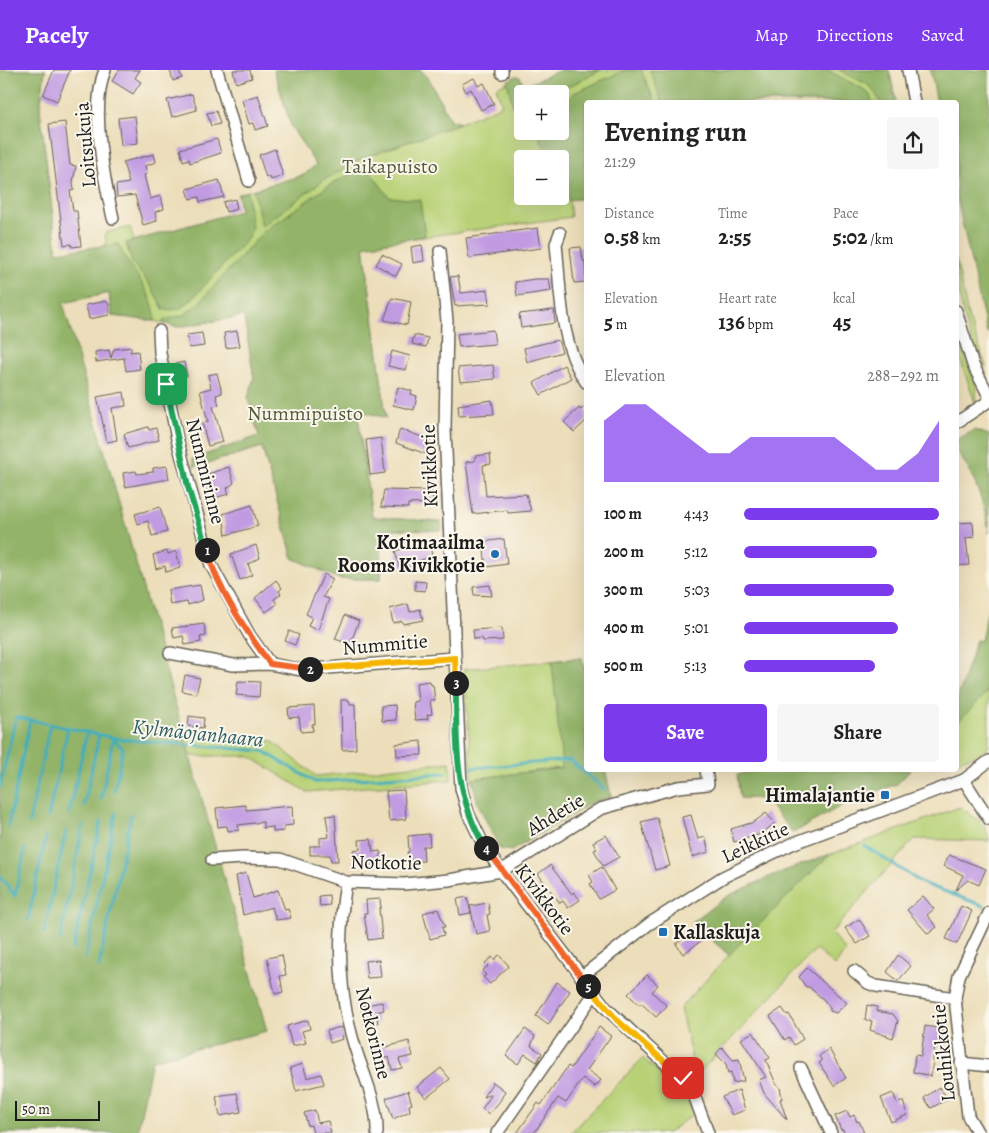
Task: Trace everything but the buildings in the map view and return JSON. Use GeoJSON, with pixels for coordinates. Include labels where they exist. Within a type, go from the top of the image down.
{"type":"FeatureCollection","features":[{"type":"Feature","properties":{"kind":"street","name":"Loitsukuja"},"geometry":{"type":"LineString","coordinates":[[105,70],[99,92],[98,114],[108,197],[113,218]]}},
{"type":"Feature","properties":{"kind":"street"},"geometry":{"type":"LineString","coordinates":[[217,70],[249,181]]}},
{"type":"Feature","properties":{"kind":"street"},"geometry":{"type":"LineString","coordinates":[[908,70],[914,100]]}},
{"type":"Feature","properties":{"kind":"street"},"geometry":{"type":"LineString","coordinates":[[560,233],[556,244],[566,331],[571,354],[584,378]]}},
{"type":"Feature","properties":{"kind":"street","name":"Kivikkotie"},"geometry":{"type":"LineString","coordinates":[[440,251],[446,321],[445,429],[458,770],[468,813],[484,846],[501,871],[594,994],[617,1020],[691,1087],[708,1133]]}},
{"type":"Feature","properties":{"kind":"street"},"geometry":{"type":"LineString","coordinates":[[959,321],[973,365],[989,396]]}},
{"type":"Feature","properties":{"kind":"street","name":"Nummirinne"},"geometry":{"type":"LineString","coordinates":[[159,331],[160,353],[177,439],[211,565],[250,636],[270,664]]}},
{"type":"Feature","properties":{"kind":"street"},"geometry":{"type":"LineString","coordinates":[[959,421],[989,401]]}},
{"type":"Feature","properties":{"kind":"street","name":"Nummitie"},"geometry":{"type":"LineString","coordinates":[[170,653],[233,665],[270,664],[302,670],[455,658]]}},
{"type":"Feature","properties":{"kind":"street","name":"Leikkitie"},"geometry":{"type":"LineString","coordinates":[[581,977],[664,913],[739,869],[822,832],[964,780],[989,761]]}},
{"type":"Feature","properties":{"kind":"street","name":"Ahdetie"},"geometry":{"type":"LineString","coordinates":[[501,871],[600,809],[678,787],[708,784],[706,772]]}},
{"type":"Feature","properties":{"kind":"street"},"geometry":{"type":"LineString","coordinates":[[964,780],[989,820]]}},
{"type":"Feature","properties":{"kind":"street","name":"Notkotie"},"geometry":{"type":"LineString","coordinates":[[212,860],[243,858],[280,859],[346,882],[404,884],[449,880],[501,871]]}},
{"type":"Feature","properties":{"kind":"street","name":"Notkorinne"},"geometry":{"type":"LineString","coordinates":[[346,882],[340,950],[343,990],[352,1037],[371,1097],[377,1133]]}},
{"type":"Feature","properties":{"kind":"street","name":"Louhikkotie"},"geometry":{"type":"LineString","coordinates":[[978,1133],[968,1116],[955,998],[959,976],[989,913]]}},
{"type":"Feature","properties":{"kind":"street"},"geometry":{"type":"LineString","coordinates":[[854,971],[868,983],[876,986],[955,998]]}},
{"type":"Feature","properties":{"kind":"street"},"geometry":{"type":"LineString","coordinates":[[498,1133],[594,994]]}},
{"type":"Feature","properties":{"kind":"street"},"geometry":{"type":"LineString","coordinates":[[962,1063],[989,1066]]}},
{"type":"Feature","properties":{"kind":"street"},"geometry":{"type":"LineString","coordinates":[[801,1068],[832,1133]]}},
{"type":"Feature","properties":{"kind":"green space","name":"Taikapuisto"},"geometry":{"type":"Polygon","coordinates":[[[0,70],[45,70],[40,109],[57,253],[106,246],[105,233],[130,227],[134,241],[240,211],[238,194],[304,175],[316,165],[291,126],[274,70],[421,70],[429,79],[450,120],[460,123],[502,105],[496,87],[520,77],[524,85],[514,85],[514,140],[569,140],[569,85],[526,85],[561,70],[889,70],[896,100],[584,100],[584,198],[569,200],[571,217],[364,245],[386,418],[357,410],[372,517],[441,522],[442,530],[382,529],[381,579],[340,579],[293,558],[262,447],[194,467],[193,459],[259,436],[248,398],[254,378],[244,316],[177,327],[142,318],[112,316],[109,293],[63,302],[0,70]]]}},
{"type":"Feature","properties":{"kind":"green space"},"geometry":{"type":"Polygon","coordinates":[[[0,70],[45,70],[40,109],[57,252],[118,244],[147,291],[154,311],[155,321],[112,316],[109,293],[63,303],[267,1031],[152,1060],[137,1133],[0,1133],[0,70]]]}},
{"type":"Feature","properties":{"kind":"green space"},"geometry":{"type":"Polygon","coordinates":[[[274,70],[421,70],[429,79],[450,120],[460,123],[361,159],[324,180],[262,226],[253,190],[304,175],[316,165],[291,126],[274,70]]]}},
{"type":"Feature","properties":{"kind":"green space"},"geometry":{"type":"Polygon","coordinates":[[[561,70],[601,70],[569,86],[526,85],[561,70]]]}},
{"type":"Feature","properties":{"kind":"green space"},"geometry":{"type":"Polygon","coordinates":[[[625,70],[641,70],[654,100],[584,100],[584,198],[569,200],[569,150],[546,150],[541,140],[569,140],[569,98],[572,94],[625,70]]]}},
{"type":"Feature","properties":{"kind":"green space"},"geometry":{"type":"Polygon","coordinates":[[[650,70],[827,70],[863,89],[870,95],[871,100],[661,100],[650,70]]]}},
{"type":"Feature","properties":{"kind":"green space"},"geometry":{"type":"Polygon","coordinates":[[[839,70],[889,70],[896,100],[880,100],[870,86],[839,70]]]}},
{"type":"Feature","properties":{"kind":"green space"},"geometry":{"type":"Polygon","coordinates":[[[930,70],[989,70],[989,332],[987,333],[959,208],[959,100],[937,100],[930,70]]]}},
{"type":"Feature","properties":{"kind":"green space"},"geometry":{"type":"Polygon","coordinates":[[[516,76],[520,77],[524,85],[514,85],[514,108],[507,81],[516,76]]]}},
{"type":"Feature","properties":{"kind":"green space","name":"Nummipuisto"},"geometry":{"type":"Polygon","coordinates":[[[366,166],[389,197],[420,200],[425,236],[364,246],[386,418],[357,410],[372,517],[441,522],[442,530],[382,529],[381,579],[340,579],[293,558],[262,447],[194,467],[193,459],[259,436],[248,398],[254,378],[244,316],[177,327],[163,323],[164,320],[184,315],[198,304],[263,232],[328,186],[366,166]]]}},
{"type":"Feature","properties":{"kind":"green space"},"geometry":{"type":"Polygon","coordinates":[[[247,192],[252,229],[249,237],[190,301],[179,309],[164,310],[152,288],[132,262],[126,243],[240,211],[238,194],[247,192]]]}},
{"type":"Feature","properties":{"kind":"green space"},"geometry":{"type":"Polygon","coordinates":[[[959,273],[968,316],[986,366],[982,368],[963,314],[960,301],[959,273]]]}},
{"type":"Feature","properties":{"kind":"green space"},"geometry":{"type":"Polygon","coordinates":[[[959,341],[977,388],[975,403],[959,355],[959,341]]]}},
{"type":"Feature","properties":{"kind":"green space"},"geometry":{"type":"Polygon","coordinates":[[[975,430],[989,435],[989,533],[987,518],[980,497],[972,476],[959,454],[959,438],[975,430]]]}},
{"type":"Feature","properties":{"kind":"green space"},"geometry":{"type":"Polygon","coordinates":[[[989,606],[989,746],[978,754],[959,761],[959,694],[976,640],[981,641],[989,606]]]}},
{"type":"Feature","properties":{"kind":"green space"},"geometry":{"type":"Polygon","coordinates":[[[989,606],[989,681],[987,693],[959,721],[959,694],[976,640],[981,641],[989,606]]]}},
{"type":"Feature","properties":{"kind":"green space"},"geometry":{"type":"Polygon","coordinates":[[[582,658],[584,668],[584,772],[605,772],[611,797],[562,768],[472,779],[464,669],[582,658]]]}},
{"type":"Feature","properties":{"kind":"green space"},"geometry":{"type":"Polygon","coordinates":[[[582,658],[584,668],[584,772],[605,772],[611,797],[593,802],[511,851],[500,849],[478,804],[472,779],[562,768],[552,661],[582,658]]]}},
{"type":"Feature","properties":{"kind":"green space"},"geometry":{"type":"Polygon","coordinates":[[[183,733],[272,741],[316,776],[450,762],[451,780],[307,792],[249,756],[190,756],[183,733]]]}},
{"type":"Feature","properties":{"kind":"green space"},"geometry":{"type":"Polygon","coordinates":[[[749,772],[909,772],[897,784],[852,800],[793,833],[765,799],[740,798],[737,775],[749,772]]]}},
{"type":"Feature","properties":{"kind":"green space"},"geometry":{"type":"Polygon","coordinates":[[[960,807],[983,826],[989,841],[914,839],[831,933],[846,951],[834,966],[816,949],[700,1072],[701,1079],[695,1073],[680,1008],[729,955],[692,922],[726,897],[771,876],[960,807]]]}},
{"type":"Feature","properties":{"kind":"green space"},"geometry":{"type":"Polygon","coordinates":[[[830,854],[729,955],[692,922],[726,897],[771,876],[830,854]]]}},
{"type":"Feature","properties":{"kind":"green space"},"geometry":{"type":"Polygon","coordinates":[[[643,1058],[667,1080],[672,1076],[682,1086],[693,1114],[668,1133],[570,1133],[643,1058]]]}},
{"type":"Feature","properties":{"kind":"waterway","name":"Kylmäojanhaara"},"geometry":{"type":"LineString","coordinates":[[0,787],[16,717],[119,739],[263,751],[315,782],[446,773]]}},
{"type":"Feature","properties":{"kind":"waterway"},"geometry":{"type":"LineString","coordinates":[[8,826],[30,720]]}},
{"type":"Feature","properties":{"kind":"waterway"},"geometry":{"type":"LineString","coordinates":[[29,823],[50,724]]}},
{"type":"Feature","properties":{"kind":"waterway"},"geometry":{"type":"LineString","coordinates":[[48,817],[68,728]]}},
{"type":"Feature","properties":{"kind":"waterway"},"geometry":{"type":"LineString","coordinates":[[69,814],[87,732]]}},
{"type":"Feature","properties":{"kind":"waterway"},"geometry":{"type":"LineString","coordinates":[[84,806],[99,735]]}},
{"type":"Feature","properties":{"kind":"waterway"},"geometry":{"type":"LineString","coordinates":[[101,799],[113,738]]}},
{"type":"Feature","properties":{"kind":"waterway"},"geometry":{"type":"LineString","coordinates":[[113,739],[123,748],[114,791]]}},
{"type":"Feature","properties":{"kind":"waterway","name":"Kylmäojanhaara"},"geometry":{"type":"LineString","coordinates":[[471,768],[570,760],[584,772]]}},
{"type":"Feature","properties":{"kind":"waterway","name":"Kylmäojanhaara"},"geometry":{"type":"LineString","coordinates":[[584,772],[604,789]]}},
{"type":"Feature","properties":{"kind":"waterway"},"geometry":{"type":"LineString","coordinates":[[85,959],[116,813]]}},
{"type":"Feature","properties":{"kind":"waterway"},"geometry":{"type":"LineString","coordinates":[[99,967],[131,815]]}},
{"type":"Feature","properties":{"kind":"waterway"},"geometry":{"type":"LineString","coordinates":[[73,949],[101,821]]}},
{"type":"Feature","properties":{"kind":"waterway"},"geometry":{"type":"LineString","coordinates":[[60,940],[83,825]]}},
{"type":"Feature","properties":{"kind":"waterway"},"geometry":{"type":"LineString","coordinates":[[44,933],[66,831]]}},
{"type":"Feature","properties":{"kind":"waterway"},"geometry":{"type":"LineString","coordinates":[[28,920],[46,836]]}},
{"type":"Feature","properties":{"kind":"waterway","name":"Kylmäojanhaara"},"geometry":{"type":"LineString","coordinates":[[865,846],[922,883],[984,906]]}},
{"type":"Feature","properties":{"kind":"waterway"},"geometry":{"type":"LineString","coordinates":[[0,876],[15,896],[25,849]]}},
{"type":"Feature","properties":{"kind":"place","name":"Kotimaailma Rooms Kivikkotie"},"geometry":{"type":"Point","coordinates":[495,554]}},
{"type":"Feature","properties":{"kind":"place","name":"Himalajantie"},"geometry":{"type":"Point","coordinates":[885,795]}},
{"type":"Feature","properties":{"kind":"place","name":"Kallaskuja"},"geometry":{"type":"Point","coordinates":[663,932]}},
{"type":"Feature","properties":{"kind":"route"},"geometry":{"type":"LineString","coordinates":[[166,384],[188,487],[211,565],[250,636],[270,664],[302,670],[410,660],[455,658],[458,770],[468,813],[484,846],[606,1008],[683,1078]]}}]}
